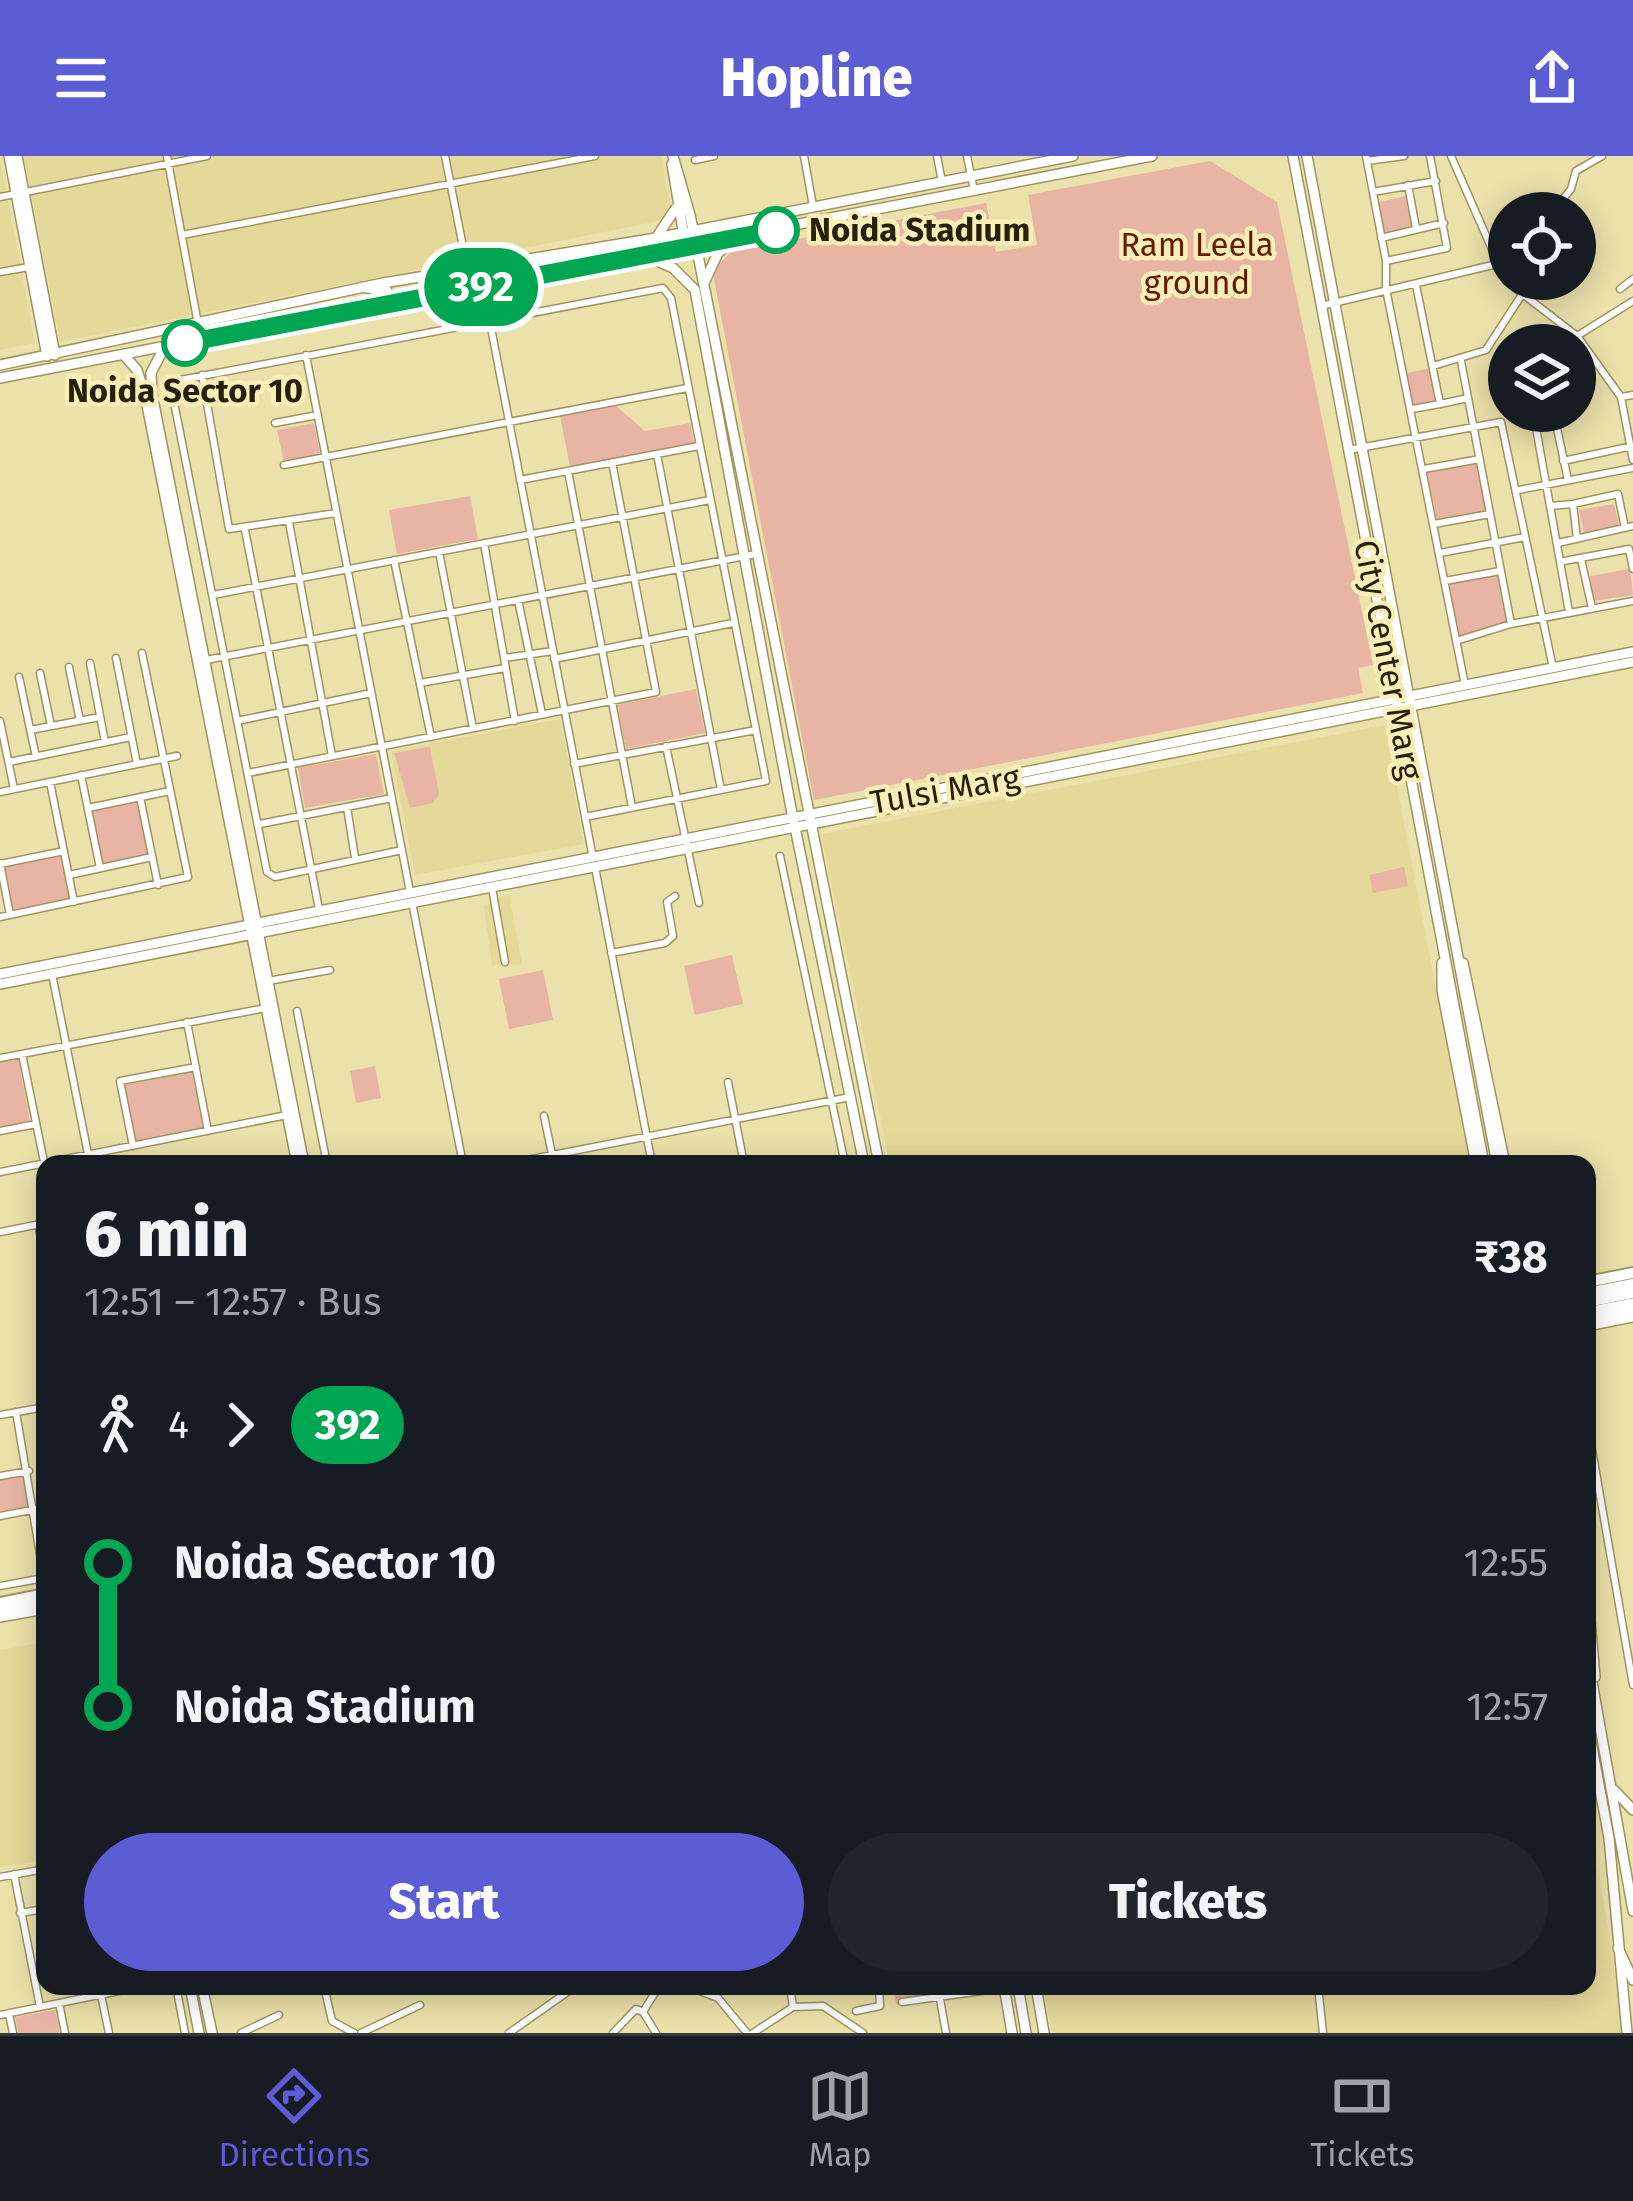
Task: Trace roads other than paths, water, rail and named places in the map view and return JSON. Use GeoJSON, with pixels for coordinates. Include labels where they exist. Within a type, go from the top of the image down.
{"type":"FeatureCollection","features":[{"type":"Feature","properties":{"kind":"main road"},"geometry":{"type":"LineString","coordinates":[[1596,1289],[1633,1283]]}},
{"type":"Feature","properties":{"kind":"main road"},"geometry":{"type":"LineString","coordinates":[[1596,1317],[1633,1310]]}},
{"type":"Feature","properties":{"kind":"main road"},"geometry":{"type":"LineString","coordinates":[[0,1608],[36,1601]]}},
{"type":"Feature","properties":{"kind":"street"},"geometry":{"type":"LineString","coordinates":[[13,156],[51,356]]}},
{"type":"Feature","properties":{"kind":"street"},"geometry":{"type":"LineString","coordinates":[[0,197],[168,160],[207,156]]}},
{"type":"Feature","properties":{"kind":"street"},"geometry":{"type":"LineString","coordinates":[[445,156],[468,271]]}},
{"type":"Feature","properties":{"kind":"street"},"geometry":{"type":"LineString","coordinates":[[182,235],[595,156]]}},
{"type":"Feature","properties":{"kind":"street"},"geometry":{"type":"LineString","coordinates":[[672,156],[677,203],[704,285],[841,1099],[844,1155]]}},
{"type":"Feature","properties":{"kind":"street"},"geometry":{"type":"LineString","coordinates":[[672,156],[688,210],[688,232]]}},
{"type":"Feature","properties":{"kind":"street"},"geometry":{"type":"LineString","coordinates":[[695,160],[714,156]]}},
{"type":"Feature","properties":{"kind":"street"},"geometry":{"type":"LineString","coordinates":[[804,156],[814,207]]}},
{"type":"Feature","properties":{"kind":"street"},"geometry":{"type":"LineString","coordinates":[[937,156],[942,182]]}},
{"type":"Feature","properties":{"kind":"street"},"geometry":{"type":"LineString","coordinates":[[967,156],[974,191]]}},
{"type":"Feature","properties":{"kind":"street"},"geometry":{"type":"LineString","coordinates":[[0,365],[362,287],[656,238],[1068,156]]}},
{"type":"Feature","properties":{"kind":"street"},"geometry":{"type":"LineString","coordinates":[[0,378],[300,325],[1152,156]]}},
{"type":"Feature","properties":{"kind":"street","name":"City Center Marg"},"geometry":{"type":"LineString","coordinates":[[1306,156],[1413,723],[1448,937]]}},
{"type":"Feature","properties":{"kind":"street"},"geometry":{"type":"LineString","coordinates":[[1404,156],[1367,158],[1386,261],[1386,289],[1465,685]]}},
{"type":"Feature","properties":{"kind":"street"},"geometry":{"type":"LineString","coordinates":[[1386,261],[1445,249],[1430,156]]}},
{"type":"Feature","properties":{"kind":"street"},"geometry":{"type":"LineString","coordinates":[[1450,156],[1488,243]]}},
{"type":"Feature","properties":{"kind":"street"},"geometry":{"type":"LineString","coordinates":[[1568,192],[1576,171],[1602,156]]}},
{"type":"Feature","properties":{"kind":"street","name":"City Center Marg"},"geometry":{"type":"LineString","coordinates":[[1292,157],[1401,733],[1499,1155]]}},
{"type":"Feature","properties":{"kind":"street"},"geometry":{"type":"LineString","coordinates":[[168,160],[198,325]]}},
{"type":"Feature","properties":{"kind":"street"},"geometry":{"type":"LineString","coordinates":[[1372,192],[1436,181]]}},
{"type":"Feature","properties":{"kind":"street"},"geometry":{"type":"LineString","coordinates":[[1408,185],[1416,228]]}},
{"type":"Feature","properties":{"kind":"street"},"geometry":{"type":"LineString","coordinates":[[656,238],[677,203]]}},
{"type":"Feature","properties":{"kind":"street"},"geometry":{"type":"LineString","coordinates":[[688,210],[716,226]]}},
{"type":"Feature","properties":{"kind":"street"},"geometry":{"type":"LineString","coordinates":[[1381,238],[1444,223]]}},
{"type":"Feature","properties":{"kind":"street"},"geometry":{"type":"LineString","coordinates":[[704,285],[718,253],[737,238]]}},
{"type":"Feature","properties":{"kind":"street"},"geometry":{"type":"LineString","coordinates":[[645,255],[673,268],[694,290],[877,1155]]}},
{"type":"Feature","properties":{"kind":"street"},"geometry":{"type":"LineString","coordinates":[[0,272],[34,266]]}},
{"type":"Feature","properties":{"kind":"street"},"geometry":{"type":"LineString","coordinates":[[1321,306],[1488,266]]}},
{"type":"Feature","properties":{"kind":"street"},"geometry":{"type":"LineString","coordinates":[[410,278],[402,291],[416,299]]}},
{"type":"Feature","properties":{"kind":"street"},"geometry":{"type":"LineString","coordinates":[[1620,290],[1633,279]]}},
{"type":"Feature","properties":{"kind":"street"},"geometry":{"type":"LineString","coordinates":[[1416,285],[1440,404]]}},
{"type":"Feature","properties":{"kind":"street"},"geometry":{"type":"LineString","coordinates":[[483,286],[650,1155]]}},
{"type":"Feature","properties":{"kind":"street"},"geometry":{"type":"LineString","coordinates":[[362,287],[387,291],[389,297],[380,306]]}},
{"type":"Feature","properties":{"kind":"street"},"geometry":{"type":"LineString","coordinates":[[401,850],[270,875],[169,384],[663,288],[671,298],[766,781],[585,817]]}},
{"type":"Feature","properties":{"kind":"street"},"geometry":{"type":"LineString","coordinates":[[1433,366],[1460,362],[1486,350],[1518,300]]}},
{"type":"Feature","properties":{"kind":"street"},"geometry":{"type":"LineString","coordinates":[[1527,300],[1560,324]]}},
{"type":"Feature","properties":{"kind":"street"},"geometry":{"type":"LineString","coordinates":[[1596,324],[1633,301]]}},
{"type":"Feature","properties":{"kind":"street"},"geometry":{"type":"LineString","coordinates":[[145,373],[164,347]]}},
{"type":"Feature","properties":{"kind":"street"},"geometry":{"type":"LineString","coordinates":[[124,355],[145,373],[298,1155]]}},
{"type":"Feature","properties":{"kind":"street"},"geometry":{"type":"LineString","coordinates":[[306,355],[461,1155]]}},
{"type":"Feature","properties":{"kind":"street"},"geometry":{"type":"LineString","coordinates":[[1460,362],[1511,623]]}},
{"type":"Feature","properties":{"kind":"street"},"geometry":{"type":"LineString","coordinates":[[1518,490],[1615,472],[1633,464],[1621,397],[1596,362]]}},
{"type":"Feature","properties":{"kind":"street"},"geometry":{"type":"LineString","coordinates":[[202,375],[229,529],[337,513]]}},
{"type":"Feature","properties":{"kind":"street"},"geometry":{"type":"LineString","coordinates":[[284,465],[688,388]]}},
{"type":"Feature","properties":{"kind":"street"},"geometry":{"type":"LineString","coordinates":[[1621,397],[1633,395]]}},
{"type":"Feature","properties":{"kind":"street"},"geometry":{"type":"LineString","coordinates":[[1412,409],[1468,398]]}},
{"type":"Feature","properties":{"kind":"street"},"geometry":{"type":"LineString","coordinates":[[275,423],[318,415]]}},
{"type":"Feature","properties":{"kind":"street"},"geometry":{"type":"LineString","coordinates":[[1348,450],[1502,422],[1553,668]]}},
{"type":"Feature","properties":{"kind":"street"},"geometry":{"type":"LineString","coordinates":[[1537,432],[1570,612]]}},
{"type":"Feature","properties":{"kind":"street"},"geometry":{"type":"LineString","coordinates":[[1557,432],[1568,482]]}},
{"type":"Feature","properties":{"kind":"street"},"geometry":{"type":"LineString","coordinates":[[520,480],[700,446]]}},
{"type":"Feature","properties":{"kind":"street"},"geometry":{"type":"LineString","coordinates":[[1563,461],[1632,446]]}},
{"type":"Feature","properties":{"kind":"street"},"geometry":{"type":"LineString","coordinates":[[657,454],[721,790]]}},
{"type":"Feature","properties":{"kind":"street"},"geometry":{"type":"LineString","coordinates":[[1424,469],[1480,459]]}},
{"type":"Feature","properties":{"kind":"street"},"geometry":{"type":"LineString","coordinates":[[248,773],[656,692],[612,462]]}},
{"type":"Feature","properties":{"kind":"street"},"geometry":{"type":"LineString","coordinates":[[568,471],[632,808]]}},
{"type":"Feature","properties":{"kind":"street"},"geometry":{"type":"LineString","coordinates":[[1558,543],[1629,527],[1615,472]]}},
{"type":"Feature","properties":{"kind":"street"},"geometry":{"type":"LineString","coordinates":[[1550,506],[1618,494]]}},
{"type":"Feature","properties":{"kind":"street"},"geometry":{"type":"LineString","coordinates":[[212,595],[710,500]]}},
{"type":"Feature","properties":{"kind":"street"},"geometry":{"type":"LineString","coordinates":[[1573,504],[1576,539]]}},
{"type":"Feature","properties":{"kind":"street"},"geometry":{"type":"LineString","coordinates":[[1434,524],[1490,514]]}},
{"type":"Feature","properties":{"kind":"street"},"geometry":{"type":"LineString","coordinates":[[289,522],[332,756]]}},
{"type":"Feature","properties":{"kind":"street"},"geometry":{"type":"LineString","coordinates":[[245,530],[320,909]]}},
{"type":"Feature","properties":{"kind":"street"},"geometry":{"type":"LineString","coordinates":[[1440,554],[1525,537]]}},
{"type":"Feature","properties":{"kind":"street"},"geometry":{"type":"LineString","coordinates":[[484,543],[515,721]]}},
{"type":"Feature","properties":{"kind":"street"},"geometry":{"type":"LineString","coordinates":[[1562,562],[1631,549],[1633,569]]}},
{"type":"Feature","properties":{"kind":"street"},"geometry":{"type":"LineString","coordinates":[[440,552],[473,728]]}},
{"type":"Feature","properties":{"kind":"street"},"geometry":{"type":"LineString","coordinates":[[201,660],[750,556]]}},
{"type":"Feature","properties":{"kind":"street"},"geometry":{"type":"LineString","coordinates":[[1580,559],[1592,608]]}},
{"type":"Feature","properties":{"kind":"street"},"geometry":{"type":"LineString","coordinates":[[394,560],[431,737]]}},
{"type":"Feature","properties":{"kind":"street"},"geometry":{"type":"LineString","coordinates":[[1445,581],[1500,571]]}},
{"type":"Feature","properties":{"kind":"street"},"geometry":{"type":"LineString","coordinates":[[518,600],[542,714]]}},
{"type":"Feature","properties":{"kind":"street"},"geometry":{"type":"LineString","coordinates":[[1456,640],[1511,623],[1633,601]]}},
{"type":"Feature","properties":{"kind":"street"},"geometry":{"type":"LineString","coordinates":[[420,682],[463,676],[528,655],[601,650],[734,623]]}},
{"type":"Feature","properties":{"kind":"street","name":"Tulsi Marg"},"geometry":{"type":"LineString","coordinates":[[808,820],[835,819],[1371,710],[1465,685],[1633,652]]}},
{"type":"Feature","properties":{"kind":"street"},"geometry":{"type":"LineString","coordinates":[[0,917],[184,880],[190,873],[142,653]]}},
{"type":"Feature","properties":{"kind":"street"},"geometry":{"type":"LineString","coordinates":[[116,658],[137,764]]}},
{"type":"Feature","properties":{"kind":"street","name":"Tulsi Marg"},"geometry":{"type":"LineString","coordinates":[[1409,702],[1430,703],[1633,662]]}},
{"type":"Feature","properties":{"kind":"street"},"geometry":{"type":"LineString","coordinates":[[90,663],[105,742]]}},
{"type":"Feature","properties":{"kind":"street"},"geometry":{"type":"LineString","coordinates":[[69,668],[80,721]]}},
{"type":"Feature","properties":{"kind":"street"},"geometry":{"type":"LineString","coordinates":[[40,673],[51,727]]}},
{"type":"Feature","properties":{"kind":"street"},"geometry":{"type":"LineString","coordinates":[[1390,673],[1371,710],[1401,733]]}},
{"type":"Feature","properties":{"kind":"street"},"geometry":{"type":"LineString","coordinates":[[19,677],[36,757]]}},
{"type":"Feature","properties":{"kind":"street"},"geometry":{"type":"LineString","coordinates":[[237,721],[371,693]]}},
{"type":"Feature","properties":{"kind":"street"},"geometry":{"type":"LineString","coordinates":[[1413,723],[1430,703]]}},
{"type":"Feature","properties":{"kind":"street"},"geometry":{"type":"LineString","coordinates":[[30,730],[100,717]]}},
{"type":"Feature","properties":{"kind":"street"},"geometry":{"type":"LineString","coordinates":[[0,721],[14,789]]}},
{"type":"Feature","properties":{"kind":"street"},"geometry":{"type":"LineString","coordinates":[[574,764],[756,730]]}},
{"type":"Feature","properties":{"kind":"street"},"geometry":{"type":"LineString","coordinates":[[9,762],[131,737]]}},
{"type":"Feature","properties":{"kind":"street"},"geometry":{"type":"LineString","coordinates":[[666,746],[699,903]]}},
{"type":"Feature","properties":{"kind":"street"},"geometry":{"type":"LineString","coordinates":[[0,792],[177,756]]}},
{"type":"Feature","properties":{"kind":"street","name":"Tulsi Marg"},"geometry":{"type":"LineString","coordinates":[[254,928],[273,930],[411,897],[1139,757]]}},
{"type":"Feature","properties":{"kind":"street"},"geometry":{"type":"LineString","coordinates":[[81,776],[100,868]]}},
{"type":"Feature","properties":{"kind":"street"},"geometry":{"type":"LineString","coordinates":[[50,782],[74,902]]}},
{"type":"Feature","properties":{"kind":"street"},"geometry":{"type":"LineString","coordinates":[[88,808],[170,791]]}},
{"type":"Feature","properties":{"kind":"street"},"geometry":{"type":"LineString","coordinates":[[140,797],[158,885]]}},
{"type":"Feature","properties":{"kind":"street"},"geometry":{"type":"LineString","coordinates":[[259,824],[392,798]]}},
{"type":"Feature","properties":{"kind":"street"},"geometry":{"type":"LineString","coordinates":[[347,807],[355,858]]}},
{"type":"Feature","properties":{"kind":"street"},"geometry":{"type":"LineString","coordinates":[[814,849],[835,819]]}},
{"type":"Feature","properties":{"kind":"street"},"geometry":{"type":"LineString","coordinates":[[10,915],[0,863],[64,851]]}},
{"type":"Feature","properties":{"kind":"street"},"geometry":{"type":"LineString","coordinates":[[780,856],[841,1099],[861,1155]]}},
{"type":"Feature","properties":{"kind":"street"},"geometry":{"type":"LineString","coordinates":[[69,875],[152,857]]}},
{"type":"Feature","properties":{"kind":"street","name":"Tulsi Marg"},"geometry":{"type":"LineString","coordinates":[[254,928],[320,909],[491,886],[594,863]]}},
{"type":"Feature","properties":{"kind":"street"},"geometry":{"type":"LineString","coordinates":[[491,886],[505,962]]}},
{"type":"Feature","properties":{"kind":"street"},"geometry":{"type":"LineString","coordinates":[[611,953],[665,943],[674,936],[667,902],[675,896]]}},
{"type":"Feature","properties":{"kind":"street"},"geometry":{"type":"LineString","coordinates":[[254,928],[298,1155]]}},
{"type":"Feature","properties":{"kind":"street"},"geometry":{"type":"LineString","coordinates":[[0,974],[254,928]]}},
{"type":"Feature","properties":{"kind":"street"},"geometry":{"type":"LineString","coordinates":[[0,984],[254,928]]}},
{"type":"Feature","properties":{"kind":"street"},"geometry":{"type":"LineString","coordinates":[[263,959],[273,930]]}},
{"type":"Feature","properties":{"kind":"street"},"geometry":{"type":"LineString","coordinates":[[1448,937],[1442,990],[1478,1155]]}},
{"type":"Feature","properties":{"kind":"street"},"geometry":{"type":"LineString","coordinates":[[268,981],[330,970]]}},
{"type":"Feature","properties":{"kind":"street"},"geometry":{"type":"LineString","coordinates":[[52,974],[88,1155]]}},
{"type":"Feature","properties":{"kind":"street"},"geometry":{"type":"LineString","coordinates":[[0,1058],[266,1007]]}},
{"type":"Feature","properties":{"kind":"street"},"geometry":{"type":"LineString","coordinates":[[296,1011],[325,1155]]}},
{"type":"Feature","properties":{"kind":"street"},"geometry":{"type":"LineString","coordinates":[[188,1022],[208,1131]]}},
{"type":"Feature","properties":{"kind":"street"},"geometry":{"type":"LineString","coordinates":[[22,1054],[42,1155]]}},
{"type":"Feature","properties":{"kind":"street"},"geometry":{"type":"LineString","coordinates":[[133,1146],[120,1081],[196,1066]]}},
{"type":"Feature","properties":{"kind":"street"},"geometry":{"type":"LineString","coordinates":[[728,1082],[742,1155]]}},
{"type":"Feature","properties":{"kind":"street"},"geometry":{"type":"LineString","coordinates":[[573,1155],[841,1099]]}},
{"type":"Feature","properties":{"kind":"street"},"geometry":{"type":"LineString","coordinates":[[103,1155],[287,1115]]}},
{"type":"Feature","properties":{"kind":"street"},"geometry":{"type":"LineString","coordinates":[[544,1116],[552,1155]]}},
{"type":"Feature","properties":{"kind":"street"},"geometry":{"type":"LineString","coordinates":[[0,1131],[36,1124]]}},
{"type":"Feature","properties":{"kind":"street"},"geometry":{"type":"LineString","coordinates":[[0,1172],[36,1165]]}},
{"type":"Feature","properties":{"kind":"street"},"geometry":{"type":"LineString","coordinates":[[0,1232],[36,1224]]}},
{"type":"Feature","properties":{"kind":"street"},"geometry":{"type":"LineString","coordinates":[[0,1415],[36,1409]]}},
{"type":"Feature","properties":{"kind":"street"},"geometry":{"type":"LineString","coordinates":[[0,1516],[36,1509],[16,1412]]}},
{"type":"Feature","properties":{"kind":"street"},"geometry":{"type":"LineString","coordinates":[[0,1476],[29,1471]]}},
{"type":"Feature","properties":{"kind":"street"},"geometry":{"type":"LineString","coordinates":[[1596,1473],[1633,1685]]}},
{"type":"Feature","properties":{"kind":"street"},"geometry":{"type":"LineString","coordinates":[[0,1586],[36,1579]]}},
{"type":"Feature","properties":{"kind":"street"},"geometry":{"type":"LineString","coordinates":[[1596,1707],[1633,1911]]}},
{"type":"Feature","properties":{"kind":"street"},"geometry":{"type":"LineString","coordinates":[[1596,1768],[1609,1838],[1628,2033]]}},
{"type":"Feature","properties":{"kind":"street"},"geometry":{"type":"LineString","coordinates":[[1610,1785],[1633,1810]]}},
{"type":"Feature","properties":{"kind":"street"},"geometry":{"type":"LineString","coordinates":[[1618,1831],[1633,1822]]}},
{"type":"Feature","properties":{"kind":"street"},"geometry":{"type":"LineString","coordinates":[[1618,1831],[1633,1834]]}},
{"type":"Feature","properties":{"kind":"street"},"geometry":{"type":"LineString","coordinates":[[0,1877],[36,1870]]}},
{"type":"Feature","properties":{"kind":"street"},"geometry":{"type":"LineString","coordinates":[[14,1874],[36,1989]]}},
{"type":"Feature","properties":{"kind":"street"},"geometry":{"type":"LineString","coordinates":[[20,1913],[36,1910]]}},
{"type":"Feature","properties":{"kind":"street"},"geometry":{"type":"LineString","coordinates":[[1617,1946],[1633,1980]]}},
{"type":"Feature","properties":{"kind":"street"},"geometry":{"type":"LineString","coordinates":[[31,1966],[36,1965]]}},
{"type":"Feature","properties":{"kind":"street"},"geometry":{"type":"LineString","coordinates":[[37,1995],[40,2007]]}},
{"type":"Feature","properties":{"kind":"street"},"geometry":{"type":"LineString","coordinates":[[14,2033],[5,2014],[101,1995],[109,2033]]}},
{"type":"Feature","properties":{"kind":"street"},"geometry":{"type":"LineString","coordinates":[[178,1995],[184,2033]]}},
{"type":"Feature","properties":{"kind":"street"},"geometry":{"type":"LineString","coordinates":[[192,1995],[199,2033]]}},
{"type":"Feature","properties":{"kind":"street"},"geometry":{"type":"LineString","coordinates":[[204,1995],[212,2033]]}},
{"type":"Feature","properties":{"kind":"street"},"geometry":{"type":"LineString","coordinates":[[326,1995],[332,2021],[357,2033],[420,2005]]}},
{"type":"Feature","properties":{"kind":"street"},"geometry":{"type":"LineString","coordinates":[[509,2033],[563,1995]]}},
{"type":"Feature","properties":{"kind":"street"},"geometry":{"type":"LineString","coordinates":[[644,2012],[654,1995]]}},
{"type":"Feature","properties":{"kind":"street"},"geometry":{"type":"LineString","coordinates":[[710,1995],[750,2033],[793,2007],[823,2006],[863,2033]]}},
{"type":"Feature","properties":{"kind":"street"},"geometry":{"type":"LineString","coordinates":[[791,1995],[793,2007]]}},
{"type":"Feature","properties":{"kind":"street"},"geometry":{"type":"LineString","coordinates":[[856,2011],[880,2006],[879,1995]]}},
{"type":"Feature","properties":{"kind":"street"},"geometry":{"type":"LineString","coordinates":[[902,2002],[963,1995]]}},
{"type":"Feature","properties":{"kind":"street"},"geometry":{"type":"LineString","coordinates":[[1005,1995],[1012,2033]]}},
{"type":"Feature","properties":{"kind":"street"},"geometry":{"type":"LineString","coordinates":[[1020,1995],[1026,2033]]}},
{"type":"Feature","properties":{"kind":"street"},"geometry":{"type":"LineString","coordinates":[[1038,1995],[1044,2033]]}},
{"type":"Feature","properties":{"kind":"street"},"geometry":{"type":"LineString","coordinates":[[1319,1995],[1323,2033]]}},
{"type":"Feature","properties":{"kind":"street"},"geometry":{"type":"LineString","coordinates":[[940,1999],[946,2033]]}},
{"type":"Feature","properties":{"kind":"street"},"geometry":{"type":"LineString","coordinates":[[59,2003],[65,2033]]}},
{"type":"Feature","properties":{"kind":"street"},"geometry":{"type":"LineString","coordinates":[[616,2032],[636,2009],[644,2012],[656,2033]]}},
{"type":"Feature","properties":{"kind":"street"},"geometry":{"type":"LineString","coordinates":[[241,2033],[279,2015]]}},
{"type":"Feature","properties":{"kind":"street"},"geometry":{"type":"LineString","coordinates":[[520,2024],[525,2033]]}},
{"type":"Feature","properties":{"kind":"place","name":"Noida Stadium"},"geometry":{"type":"Point","coordinates":[776,230]}},
{"type":"Feature","properties":{"kind":"place","name":"Noida Sector 10"},"geometry":{"type":"Point","coordinates":[185,343]}},
{"type":"Feature","properties":{"kind":"park label","name":"Ram Leela ground"},"geometry":{"type":"Point","coordinates":[1197,264]}}]}
